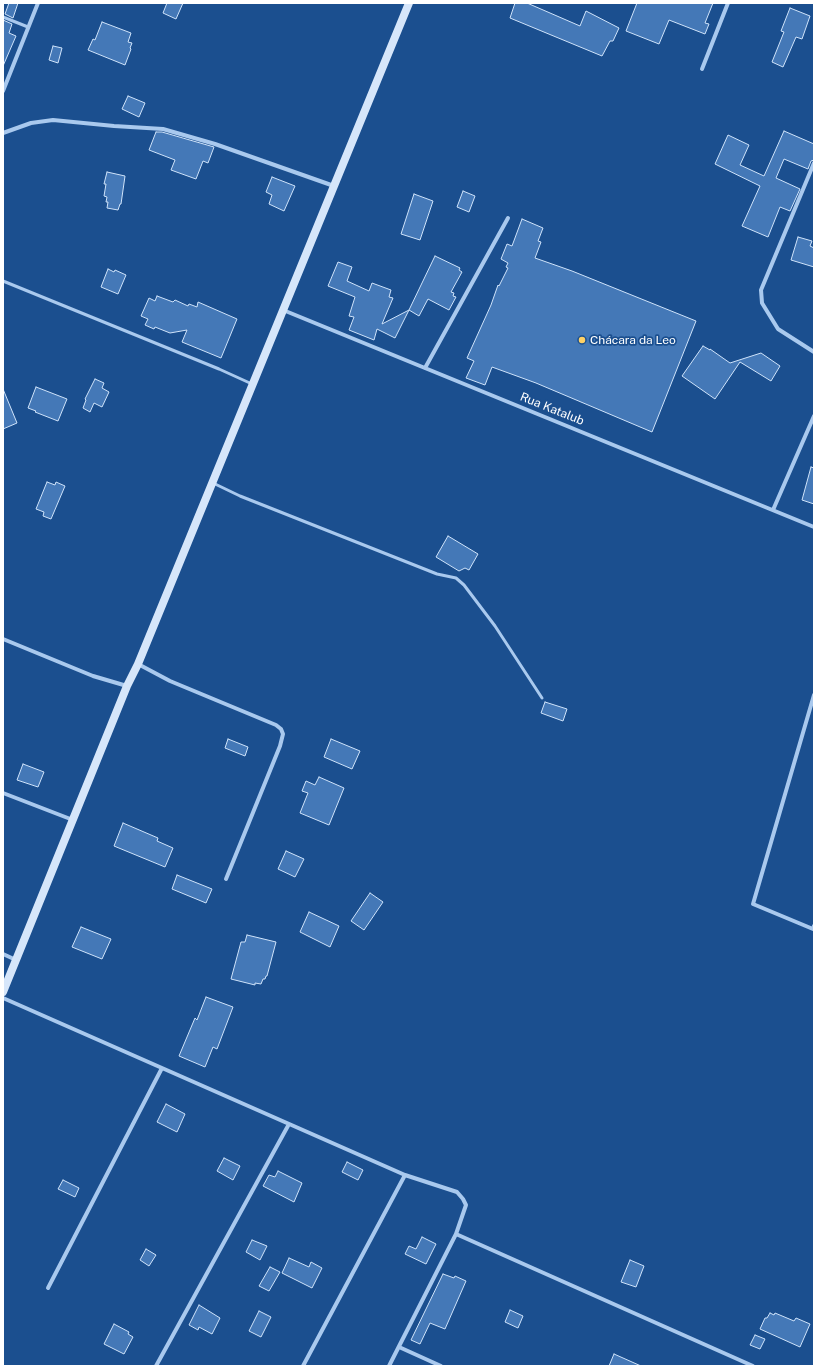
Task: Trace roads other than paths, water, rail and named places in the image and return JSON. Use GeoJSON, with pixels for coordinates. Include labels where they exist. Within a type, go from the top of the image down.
{"type":"FeatureCollection","features":[{"type":"Feature","properties":{"kind":"main road"},"geometry":{"type":"LineString","coordinates":[[3,992],[127,686],[138,664],[409,3]]}},
{"type":"Feature","properties":{"kind":"street"},"geometry":{"type":"LineString","coordinates":[[3,91],[38,3]]}},
{"type":"Feature","properties":{"kind":"street"},"geometry":{"type":"LineString","coordinates":[[702,70],[728,3]]}},
{"type":"Feature","properties":{"kind":"street"},"geometry":{"type":"LineString","coordinates":[[3,133],[31,123],[53,120],[164,129],[215,144],[334,186]]}},
{"type":"Feature","properties":{"kind":"street"},"geometry":{"type":"LineString","coordinates":[[814,163],[760,290],[762,303],[778,329],[814,352]]}},
{"type":"Feature","properties":{"kind":"street"},"geometry":{"type":"LineString","coordinates":[[425,368],[508,218]]}},
{"type":"Feature","properties":{"kind":"street","name":"Rua Katalub"},"geometry":{"type":"LineString","coordinates":[[283,310],[814,527]]}},
{"type":"Feature","properties":{"kind":"street"},"geometry":{"type":"LineString","coordinates":[[772,510],[814,416]]}},
{"type":"Feature","properties":{"kind":"street"},"geometry":{"type":"LineString","coordinates":[[3,639],[93,676],[127,686]]}},
{"type":"Feature","properties":{"kind":"street"},"geometry":{"type":"LineString","coordinates":[[138,664],[170,681],[276,725],[281,729],[283,734],[280,746],[226,879]]}},
{"type":"Feature","properties":{"kind":"street"},"geometry":{"type":"LineString","coordinates":[[814,695],[753,904],[813,929],[814,926]]}},
{"type":"Feature","properties":{"kind":"street"},"geometry":{"type":"LineString","coordinates":[[3,794],[73,820]]}},
{"type":"Feature","properties":{"kind":"street"},"geometry":{"type":"LineString","coordinates":[[3,954],[16,960]]}},
{"type":"Feature","properties":{"kind":"street"},"geometry":{"type":"LineString","coordinates":[[3,998],[405,1175],[457,1192],[466,1205],[456,1234],[389,1366]]}},
{"type":"Feature","properties":{"kind":"street"},"geometry":{"type":"LineString","coordinates":[[48,1288],[162,1068]]}},
{"type":"Feature","properties":{"kind":"street"},"geometry":{"type":"LineString","coordinates":[[156,1366],[289,1124]]}},
{"type":"Feature","properties":{"kind":"street"},"geometry":{"type":"LineString","coordinates":[[303,1366],[405,1175]]}},
{"type":"Feature","properties":{"kind":"street"},"geometry":{"type":"LineString","coordinates":[[456,1234],[752,1366]]}},
{"type":"Feature","properties":{"kind":"street"},"geometry":{"type":"LineString","coordinates":[[399,1348],[441,1366]]}},
{"type":"Feature","properties":{"kind":"street"},"geometry":{"type":"LineString","coordinates":[[432,1362],[437,1366]]}},
{"type":"Feature","properties":{"kind":"lane"},"geometry":{"type":"LineString","coordinates":[[3,17],[28,27]]}},
{"type":"Feature","properties":{"kind":"lane"},"geometry":{"type":"LineString","coordinates":[[3,281],[212,366],[252,384]]}},
{"type":"Feature","properties":{"kind":"lane"},"geometry":{"type":"LineString","coordinates":[[211,483],[240,496],[437,574],[456,578],[464,585],[495,626],[542,698]]}},
{"type":"Feature","properties":{"kind":"place","name":"Chácara da Leo"},"geometry":{"type":"Point","coordinates":[582,340]}}]}
